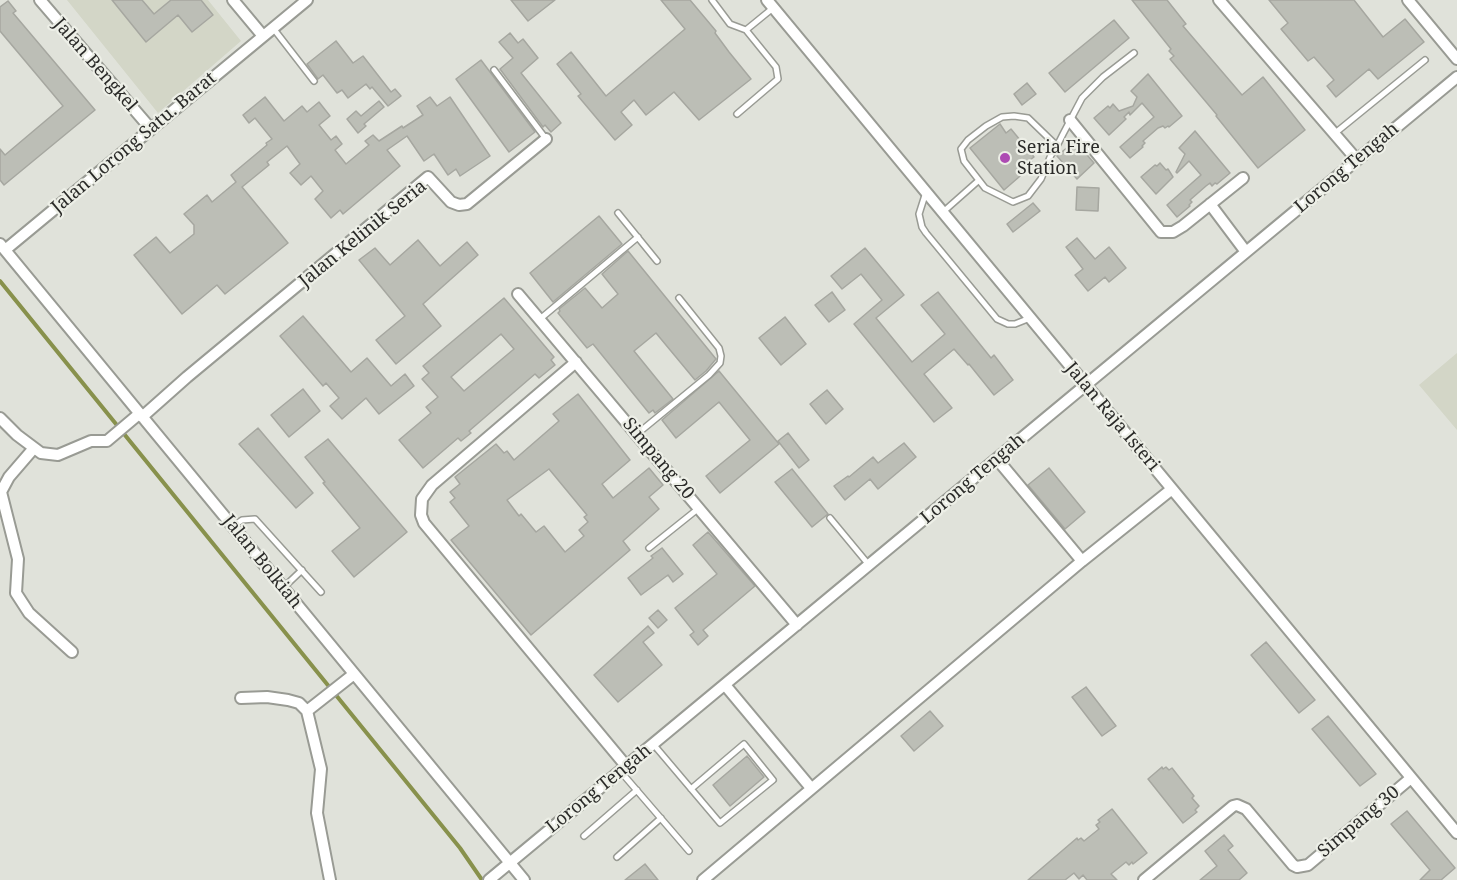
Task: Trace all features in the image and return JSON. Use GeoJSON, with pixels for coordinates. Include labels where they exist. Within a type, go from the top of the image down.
{"type":"FeatureCollection","features":[{"type":"Feature","properties":{"kind":"street","name":"Jalan Bengkel"},"geometry":{"type":"LineString","coordinates":[[40,0],[151,129]]}},
{"type":"Feature","properties":{"kind":"street"},"geometry":{"type":"LineString","coordinates":[[233,0],[263,36]]}},
{"type":"Feature","properties":{"kind":"street","name":"Jalan Lorong Satu. Barat"},"geometry":{"type":"LineString","coordinates":[[2,247],[151,129],[307,0]]}},
{"type":"Feature","properties":{"kind":"street"},"geometry":{"type":"LineString","coordinates":[[1219,0],[1357,160]]}},
{"type":"Feature","properties":{"kind":"street"},"geometry":{"type":"LineString","coordinates":[[1408,0],[1457,59]]}},
{"type":"Feature","properties":{"kind":"street","name":"Jalan Raja Isteri"},"geometry":{"type":"LineString","coordinates":[[770,4],[1457,833]]}},
{"type":"Feature","properties":{"kind":"street","name":"Lorong Tengah"},"geometry":{"type":"LineString","coordinates":[[492,878],[1457,77]]}},
{"type":"Feature","properties":{"kind":"street"},"geometry":{"type":"LineString","coordinates":[[1070,120],[1161,232],[1173,232],[1243,178]]}},
{"type":"Feature","properties":{"kind":"street","name":"Jalan Kelinik Seria"},"geometry":{"type":"LineString","coordinates":[[141,416],[428,177],[451,202],[459,205],[467,204],[546,139]]}},
{"type":"Feature","properties":{"kind":"street"},"geometry":{"type":"LineString","coordinates":[[1210,204],[1246,252]]}},
{"type":"Feature","properties":{"kind":"street","name":"Jalan Bolkiah"},"geometry":{"type":"LineString","coordinates":[[2,247],[524,880]]}},
{"type":"Feature","properties":{"kind":"street","name":"Simpang 20"},"geometry":{"type":"LineString","coordinates":[[518,294],[797,625]]}},
{"type":"Feature","properties":{"kind":"street"},"geometry":{"type":"LineString","coordinates":[[576,363],[432,485],[422,498],[421,515],[424,523],[624,770]]}},
{"type":"Feature","properties":{"kind":"street"},"geometry":{"type":"LineString","coordinates":[[0,418],[41,453],[58,455],[92,441],[107,441],[128,423],[141,416]]}},
{"type":"Feature","properties":{"kind":"street"},"geometry":{"type":"LineString","coordinates":[[34,448],[9,477],[1,492],[18,559],[16,593],[29,613],[72,652]]}},
{"type":"Feature","properties":{"kind":"street"},"geometry":{"type":"LineString","coordinates":[[997,459],[1082,561]]}},
{"type":"Feature","properties":{"kind":"street"},"geometry":{"type":"LineString","coordinates":[[703,880],[1082,561],[1172,489]]}},
{"type":"Feature","properties":{"kind":"street"},"geometry":{"type":"LineString","coordinates":[[307,711],[354,674]]}},
{"type":"Feature","properties":{"kind":"street"},"geometry":{"type":"LineString","coordinates":[[726,685],[811,788]]}},
{"type":"Feature","properties":{"kind":"street"},"geometry":{"type":"LineString","coordinates":[[241,698],[267,697],[288,700],[299,703],[307,711],[321,769],[317,813],[330,880]]}},
{"type":"Feature","properties":{"kind":"street","name":"Simpang 30"},"geometry":{"type":"LineString","coordinates":[[1144,880],[1237,805],[1246,809],[1293,865],[1297,867],[1308,864],[1411,778]]}},
{"type":"Feature","properties":{"kind":"lane"},"geometry":{"type":"LineString","coordinates":[[712,0],[730,24],[746,30],[776,67],[778,79],[737,114]]}},
{"type":"Feature","properties":{"kind":"lane"},"geometry":{"type":"LineString","coordinates":[[746,30],[770,4]]}},
{"type":"Feature","properties":{"kind":"lane"},"geometry":{"type":"LineString","coordinates":[[273,28],[314,81]]}},
{"type":"Feature","properties":{"kind":"lane"},"geometry":{"type":"LineString","coordinates":[[1056,146],[1028,118],[1014,116],[1002,117],[968,140],[961,150],[964,161],[985,188],[1013,202],[1028,196],[1041,179],[1082,98],[1103,77],[1134,53]]}},
{"type":"Feature","properties":{"kind":"lane"},"geometry":{"type":"LineString","coordinates":[[1334,134],[1425,60]]}},
{"type":"Feature","properties":{"kind":"lane","name":"Jalan Kelinik Seria"},"geometry":{"type":"LineString","coordinates":[[494,70],[546,139]]}},
{"type":"Feature","properties":{"kind":"lane"},"geometry":{"type":"LineString","coordinates":[[943,212],[978,181]]}},
{"type":"Feature","properties":{"kind":"lane"},"geometry":{"type":"LineString","coordinates":[[926,192],[919,214],[920,220],[922,227],[940,250],[997,319],[1008,324],[1015,324],[1030,318]]}},
{"type":"Feature","properties":{"kind":"lane"},"geometry":{"type":"LineString","coordinates":[[618,213],[657,261]]}},
{"type":"Feature","properties":{"kind":"lane"},"geometry":{"type":"LineString","coordinates":[[540,319],[638,237]]}},
{"type":"Feature","properties":{"kind":"lane"},"geometry":{"type":"LineString","coordinates":[[637,434],[709,375],[720,363],[719,348],[679,298]]}},
{"type":"Feature","properties":{"kind":"lane"},"geometry":{"type":"LineString","coordinates":[[649,548],[699,508]]}},
{"type":"Feature","properties":{"kind":"lane"},"geometry":{"type":"LineString","coordinates":[[830,518],[869,565]]}},
{"type":"Feature","properties":{"kind":"lane"},"geometry":{"type":"LineString","coordinates":[[234,526],[242,520],[255,519],[321,592]]}},
{"type":"Feature","properties":{"kind":"lane"},"geometry":{"type":"LineString","coordinates":[[283,588],[302,570]]}},
{"type":"Feature","properties":{"kind":"lane"},"geometry":{"type":"LineString","coordinates":[[654,744],[691,789],[720,823],[773,780],[744,744],[691,789]]}},
{"type":"Feature","properties":{"kind":"lane"},"geometry":{"type":"LineString","coordinates":[[624,770],[637,790],[689,851]]}},
{"type":"Feature","properties":{"kind":"lane"},"geometry":{"type":"LineString","coordinates":[[584,836],[637,790]]}},
{"type":"Feature","properties":{"kind":"lane"},"geometry":{"type":"LineString","coordinates":[[617,857],[661,818]]}},
{"type":"Feature","properties":{"kind":"shaded area"},"geometry":{"type":"Polygon","coordinates":[[[67,0],[208,0],[241,41],[158,113],[67,0]]]}},
{"type":"Feature","properties":{"kind":"shaded area"},"geometry":{"type":"Polygon","coordinates":[[[1457,353],[1457,430],[1419,385],[1457,353]]]}},
{"type":"Feature","properties":{"kind":"building"},"geometry":{"type":"Polygon","coordinates":[[[112,0],[142,0],[154,14],[171,0],[201,0],[213,15],[192,32],[178,15],[146,42],[112,0]]]}},
{"type":"Feature","properties":{"kind":"building"},"geometry":{"type":"Polygon","coordinates":[[[511,0],[555,0],[528,21],[511,0]]]}},
{"type":"Feature","properties":{"kind":"building"},"geometry":{"type":"Polygon","coordinates":[[[661,0],[690,0],[751,79],[699,120],[674,92],[646,115],[634,100],[621,112],[632,125],[615,140],[578,96],[581,94],[557,64],[571,52],[606,96],[685,29],[661,0]]]}},
{"type":"Feature","properties":{"kind":"building"},"geometry":{"type":"Polygon","coordinates":[[[1132,0],[1167,0],[1186,24],[1183,26],[1242,95],[1263,77],[1305,130],[1258,168],[1170,59],[1174,56],[1169,51],[1171,49],[1132,0]]]}},
{"type":"Feature","properties":{"kind":"building"},"geometry":{"type":"Polygon","coordinates":[[[1269,0],[1354,0],[1383,37],[1405,19],[1424,42],[1378,79],[1369,69],[1336,97],[1327,86],[1334,80],[1314,57],[1308,61],[1281,29],[1288,23],[1269,0]]]}},
{"type":"Feature","properties":{"kind":"building"},"geometry":{"type":"Polygon","coordinates":[[[8,1],[16,11],[13,13],[95,110],[4,185],[0,180],[0,149],[5,155],[63,106],[0,31],[0,7],[8,1]]]}},
{"type":"Feature","properties":{"kind":"building"},"geometry":{"type":"Polygon","coordinates":[[[1114,20],[1129,38],[1065,92],[1049,73],[1114,20]]]}},
{"type":"Feature","properties":{"kind":"building"},"geometry":{"type":"Polygon","coordinates":[[[510,33],[518,43],[523,39],[538,58],[521,73],[561,123],[551,132],[545,125],[543,127],[500,69],[513,58],[499,42],[510,33]]]}},
{"type":"Feature","properties":{"kind":"building"},"geometry":{"type":"Polygon","coordinates":[[[336,41],[353,63],[363,56],[391,92],[395,89],[401,96],[388,106],[372,87],[370,89],[366,84],[348,98],[342,90],[337,93],[323,75],[318,79],[307,64],[336,41]]]}},
{"type":"Feature","properties":{"kind":"building"},"geometry":{"type":"Polygon","coordinates":[[[481,60],[535,132],[509,152],[456,79],[481,60]]]}},
{"type":"Feature","properties":{"kind":"building"},"geometry":{"type":"Polygon","coordinates":[[[1148,74],[1182,116],[1169,127],[1158,128],[1143,141],[1145,143],[1143,147],[1130,158],[1120,147],[1154,117],[1142,103],[1130,115],[1129,112],[1124,117],[1126,119],[1109,135],[1094,118],[1113,104],[1119,111],[1133,106],[1137,97],[1131,91],[1148,74]]]}},
{"type":"Feature","properties":{"kind":"building"},"geometry":{"type":"Polygon","coordinates":[[[1027,83],[1036,94],[1022,105],[1014,94],[1027,83]]]}},
{"type":"Feature","properties":{"kind":"building"},"geometry":{"type":"Polygon","coordinates":[[[265,97],[284,121],[302,106],[307,112],[319,102],[330,116],[319,125],[331,140],[336,136],[342,144],[335,150],[346,164],[369,145],[365,141],[373,135],[379,141],[423,115],[417,106],[430,97],[437,106],[450,97],[490,156],[460,176],[456,169],[448,175],[434,154],[424,161],[407,136],[387,150],[400,166],[343,214],[340,210],[331,218],[315,199],[323,191],[311,176],[301,185],[290,173],[300,164],[287,146],[267,162],[269,165],[242,187],[288,243],[225,294],[217,285],[182,314],[134,255],[156,237],[170,253],[194,234],[194,225],[184,214],[207,195],[212,202],[236,182],[231,175],[272,139],[255,118],[249,123],[243,115],[265,97]]]}},
{"type":"Feature","properties":{"kind":"building"},"geometry":{"type":"Polygon","coordinates":[[[379,101],[384,107],[364,124],[366,126],[358,133],[347,119],[356,111],[361,116],[379,101]]]}},
{"type":"Feature","properties":{"kind":"building","name":"Seria Fire Station"},"geometry":{"type":"Polygon","coordinates":[[[1000,124],[1006,133],[1011,129],[1034,157],[1030,160],[1034,164],[1004,190],[970,148],[1000,124]]]}},
{"type":"Feature","properties":{"kind":"building"},"geometry":{"type":"Polygon","coordinates":[[[1195,131],[1230,173],[1217,184],[1212,186],[1210,183],[1206,186],[1190,200],[1192,202],[1190,206],[1177,217],[1167,205],[1201,175],[1189,161],[1176,172],[1185,154],[1179,148],[1195,131]]]}},
{"type":"Feature","properties":{"kind":"building"},"geometry":{"type":"Polygon","coordinates":[[[1075,141],[1094,163],[1077,179],[1057,156],[1075,141]]]}},
{"type":"Feature","properties":{"kind":"building"},"geometry":{"type":"Polygon","coordinates":[[[1160,163],[1173,177],[1156,194],[1141,177],[1160,163]]]}},
{"type":"Feature","properties":{"kind":"building"},"geometry":{"type":"Polygon","coordinates":[[[1077,187],[1099,188],[1098,211],[1076,210],[1077,187]]]}},
{"type":"Feature","properties":{"kind":"building"},"geometry":{"type":"Polygon","coordinates":[[[1033,203],[1040,211],[1013,232],[1007,224],[1033,203]]]}},
{"type":"Feature","properties":{"kind":"building"},"geometry":{"type":"Polygon","coordinates":[[[599,216],[622,244],[553,302],[530,273],[599,216]]]}},
{"type":"Feature","properties":{"kind":"building"},"geometry":{"type":"Polygon","coordinates":[[[1077,238],[1095,259],[1109,247],[1126,268],[1109,282],[1105,277],[1088,291],[1075,275],[1083,269],[1066,247],[1077,238]]]}},
{"type":"Feature","properties":{"kind":"building"},"geometry":{"type":"Polygon","coordinates":[[[418,240],[440,266],[467,242],[478,255],[423,304],[441,326],[396,364],[376,340],[405,316],[359,260],[375,248],[390,265],[418,240]]]}},
{"type":"Feature","properties":{"kind":"building"},"geometry":{"type":"Polygon","coordinates":[[[865,248],[904,295],[876,318],[912,362],[945,334],[921,305],[938,292],[991,358],[994,355],[1013,380],[994,395],[954,349],[924,374],[952,408],[934,422],[854,324],[882,300],[861,274],[842,289],[831,276],[865,248]]]}},
{"type":"Feature","properties":{"kind":"building"},"geometry":{"type":"Polygon","coordinates":[[[628,251],[716,359],[695,380],[656,333],[634,351],[673,399],[655,413],[653,410],[649,413],[593,344],[587,348],[558,313],[559,309],[585,288],[602,308],[618,294],[602,274],[628,251]]]}},
{"type":"Feature","properties":{"kind":"building"},"geometry":{"type":"Polygon","coordinates":[[[832,292],[845,310],[829,322],[815,305],[832,292]]]}},
{"type":"Feature","properties":{"kind":"building"},"geometry":{"type":"Polygon","coordinates":[[[504,298],[554,357],[551,360],[555,365],[539,378],[535,374],[469,431],[471,433],[461,441],[458,438],[423,468],[399,440],[431,413],[426,407],[438,397],[422,379],[429,373],[423,366],[504,298]],[[501,334],[451,377],[464,391],[514,349],[501,334]]]}},
{"type":"Feature","properties":{"kind":"building"},"geometry":{"type":"Polygon","coordinates":[[[303,316],[351,372],[367,358],[391,386],[405,374],[414,386],[379,414],[366,398],[342,419],[330,406],[339,398],[326,383],[323,386],[280,336],[303,316]]]}},
{"type":"Feature","properties":{"kind":"building"},"geometry":{"type":"Polygon","coordinates":[[[785,317],[806,344],[781,365],[759,338],[785,317]]]}},
{"type":"Feature","properties":{"kind":"building"},"geometry":{"type":"Polygon","coordinates":[[[719,371],[779,444],[720,493],[706,476],[750,440],[719,402],[676,438],[662,420],[719,371]]]}},
{"type":"Feature","properties":{"kind":"building"},"geometry":{"type":"Polygon","coordinates":[[[303,389],[320,411],[289,437],[271,415],[303,389]]]}},
{"type":"Feature","properties":{"kind":"building"},"geometry":{"type":"Polygon","coordinates":[[[827,390],[843,409],[826,424],[810,404],[827,390]]]}},
{"type":"Feature","properties":{"kind":"building"},"geometry":{"type":"Polygon","coordinates":[[[578,394],[630,460],[602,484],[613,498],[649,468],[663,485],[649,497],[659,509],[623,541],[630,550],[531,635],[451,540],[469,526],[450,502],[455,498],[450,492],[460,484],[455,477],[496,444],[504,453],[507,451],[514,460],[559,421],[553,414],[578,394]],[[549,469],[507,500],[519,516],[521,514],[536,532],[544,526],[565,552],[584,536],[579,530],[588,522],[584,517],[587,515],[549,469]]]}},
{"type":"Feature","properties":{"kind":"building"},"geometry":{"type":"Polygon","coordinates":[[[258,428],[313,493],[296,508],[239,444],[258,428]]]}},
{"type":"Feature","properties":{"kind":"building"},"geometry":{"type":"Polygon","coordinates":[[[788,433],[809,460],[799,468],[778,441],[788,433]]]}},
{"type":"Feature","properties":{"kind":"building"},"geometry":{"type":"Polygon","coordinates":[[[328,439],[407,532],[354,577],[332,551],[360,528],[305,457],[328,439]]]}},
{"type":"Feature","properties":{"kind":"building"},"geometry":{"type":"Polygon","coordinates":[[[904,443],[916,457],[878,489],[870,479],[845,500],[834,486],[873,457],[878,463],[904,443]]]}},
{"type":"Feature","properties":{"kind":"building"},"geometry":{"type":"Polygon","coordinates":[[[1049,468],[1085,512],[1065,529],[1028,485],[1049,468]]]}},
{"type":"Feature","properties":{"kind":"building"},"geometry":{"type":"Polygon","coordinates":[[[792,469],[828,514],[812,527],[775,482],[792,469]]]}},
{"type":"Feature","properties":{"kind":"building"},"geometry":{"type":"Polygon","coordinates":[[[708,532],[755,586],[703,630],[708,636],[698,645],[690,635],[694,632],[675,608],[717,574],[693,545],[708,532]]]}},
{"type":"Feature","properties":{"kind":"building"},"geometry":{"type":"Polygon","coordinates":[[[662,548],[683,574],[673,582],[668,575],[641,595],[628,578],[662,548]]]}},
{"type":"Feature","properties":{"kind":"building"},"geometry":{"type":"Polygon","coordinates":[[[658,610],[667,620],[658,628],[649,618],[658,610]]]}},
{"type":"Feature","properties":{"kind":"building"},"geometry":{"type":"Polygon","coordinates":[[[648,626],[654,633],[643,642],[662,665],[618,702],[594,675],[648,626]]]}},
{"type":"Feature","properties":{"kind":"building"},"geometry":{"type":"Polygon","coordinates":[[[1266,642],[1315,700],[1299,713],[1251,655],[1266,642]]]}},
{"type":"Feature","properties":{"kind":"building"},"geometry":{"type":"Polygon","coordinates":[[[1086,687],[1116,726],[1102,736],[1072,697],[1086,687]]]}},
{"type":"Feature","properties":{"kind":"building"},"geometry":{"type":"Polygon","coordinates":[[[930,711],[943,726],[914,751],[901,736],[930,711]]]}},
{"type":"Feature","properties":{"kind":"building"},"geometry":{"type":"Polygon","coordinates":[[[1328,716],[1376,774],[1360,786],[1312,729],[1328,716]]]}},
{"type":"Feature","properties":{"kind":"building"},"geometry":{"type":"Polygon","coordinates":[[[747,756],[764,777],[730,806],[713,785],[747,756]]]}},
{"type":"Feature","properties":{"kind":"building"},"geometry":{"type":"Polygon","coordinates":[[[1162,767],[1169,770],[1172,768],[1199,806],[1195,810],[1197,812],[1183,823],[1148,779],[1162,767]]]}},
{"type":"Feature","properties":{"kind":"building"},"geometry":{"type":"Polygon","coordinates":[[[1112,809],[1147,853],[1133,864],[1132,862],[1129,865],[1126,862],[1111,874],[1117,880],[1087,880],[1083,875],[1079,879],[1074,873],[1065,880],[1028,880],[1077,838],[1084,841],[1099,829],[1096,825],[1100,822],[1098,820],[1112,809]]]}},
{"type":"Feature","properties":{"kind":"building"},"geometry":{"type":"Polygon","coordinates":[[[1407,811],[1455,868],[1441,880],[1420,880],[1430,870],[1391,824],[1407,811]]]}},
{"type":"Feature","properties":{"kind":"building"},"geometry":{"type":"Polygon","coordinates":[[[1224,835],[1233,846],[1228,850],[1247,873],[1239,880],[1200,880],[1217,866],[1205,851],[1224,835]]]}},
{"type":"Feature","properties":{"kind":"building"},"geometry":{"type":"Polygon","coordinates":[[[645,864],[658,880],[625,880],[645,864]]]}},
{"type":"Feature","properties":{"kind":"waterway"},"geometry":{"type":"LineString","coordinates":[[0,281],[460,848],[482,880]]}},
{"type":"Feature","properties":{"kind":"place","name":"Seria Fire Station"},"geometry":{"type":"Point","coordinates":[1005,158]}}]}
